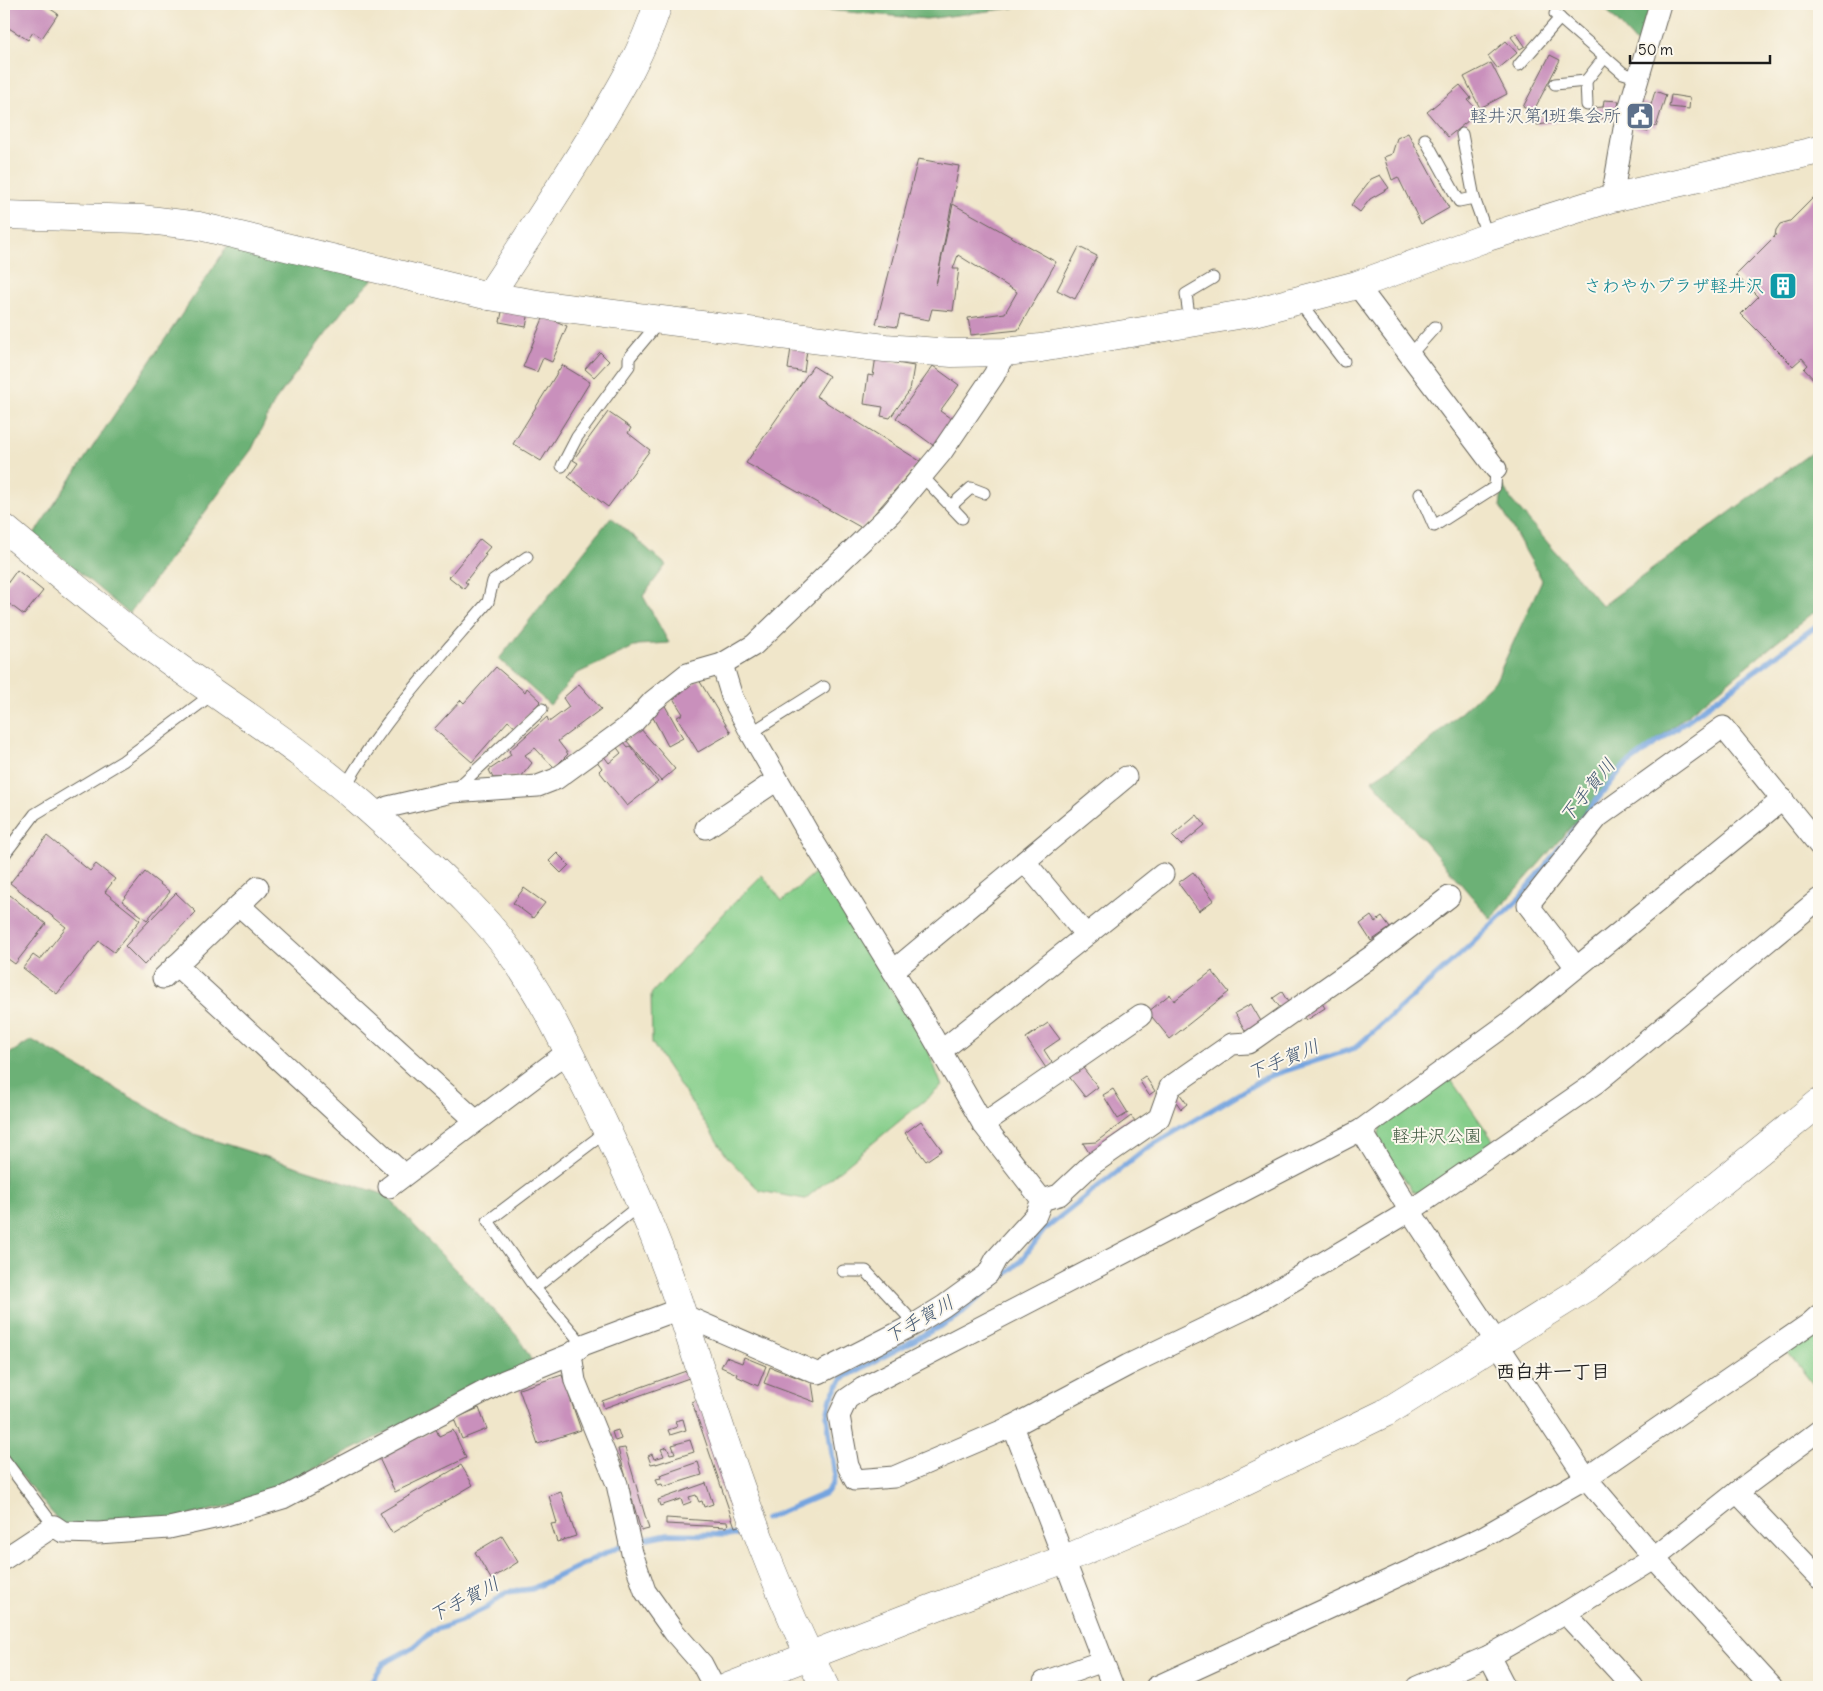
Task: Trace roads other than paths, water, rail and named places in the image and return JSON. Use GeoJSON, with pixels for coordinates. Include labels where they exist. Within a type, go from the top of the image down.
{"type":"FeatureCollection","features":[{"type":"Feature","properties":{"kind":"street"},"geometry":{"type":"LineString","coordinates":[[489,296],[561,187],[629,75],[652,24],[658,4]]}},
{"type":"Feature","properties":{"kind":"street"},"geometry":{"type":"LineString","coordinates":[[1612,198],[1625,123],[1660,4]]}},
{"type":"Feature","properties":{"kind":"street"},"geometry":{"type":"LineString","coordinates":[[4,215],[141,219],[199,226],[489,296],[550,306],[885,348],[952,353],[1005,352],[1041,348],[1250,312],[1357,285],[1488,237],[1612,198],[1819,150]]}},
{"type":"Feature","properties":{"kind":"street"},"geometry":{"type":"LineString","coordinates":[[1357,285],[1496,469]]}},
{"type":"Feature","properties":{"kind":"street"},"geometry":{"type":"LineString","coordinates":[[375,814],[388,807],[452,792],[538,786],[556,779],[633,723],[653,701],[686,674],[722,664],[754,645],[891,513],[941,453],[994,375],[1005,352]]}},
{"type":"Feature","properties":{"kind":"street"},"geometry":{"type":"LineString","coordinates":[[4,528],[98,607],[163,657],[303,756],[375,814],[458,892],[489,924],[518,963],[569,1051],[608,1130],[641,1204],[668,1272],[755,1524],[808,1656],[825,1687]]}},
{"type":"Feature","properties":{"kind":"street"},"geometry":{"type":"LineString","coordinates":[[722,664],[732,697],[777,780],[983,1124],[1042,1200]]}},
{"type":"Feature","properties":{"kind":"street"},"geometry":{"type":"LineString","coordinates":[[1576,967],[1528,906],[1598,817],[1723,727],[1819,845]]}},
{"type":"Feature","properties":{"kind":"street"},"geometry":{"type":"LineString","coordinates":[[893,972],[1126,777]]}},
{"type":"Feature","properties":{"kind":"street"},"geometry":{"type":"LineString","coordinates":[[706,828],[777,780]]}},
{"type":"Feature","properties":{"kind":"street"},"geometry":{"type":"LineString","coordinates":[[1782,798],[1510,1022],[1361,1130],[863,1388],[847,1399],[839,1416],[848,1466],[855,1480],[894,1476],[1013,1426],[1128,1365],[1247,1308],[1410,1211],[1597,1082],[1819,899]]}},
{"type":"Feature","properties":{"kind":"street"},"geometry":{"type":"LineString","coordinates":[[1025,862],[1086,934]]}},
{"type":"Feature","properties":{"kind":"street"},"geometry":{"type":"LineString","coordinates":[[941,1051],[1163,874]]}},
{"type":"Feature","properties":{"kind":"street"},"geometry":{"type":"LineString","coordinates":[[258,887],[169,972],[396,1181],[569,1051]]}},
{"type":"Feature","properties":{"kind":"street"},"geometry":{"type":"LineString","coordinates":[[1042,1200],[1059,1195],[1091,1164],[1159,1118],[1170,1087],[1232,1044],[1248,1043],[1372,956],[1449,897]]}},
{"type":"Feature","properties":{"kind":"street"},"geometry":{"type":"LineString","coordinates":[[239,905],[476,1121]]}},
{"type":"Feature","properties":{"kind":"street"},"geometry":{"type":"LineString","coordinates":[[983,1124],[1141,1015]]}},
{"type":"Feature","properties":{"kind":"street"},"geometry":{"type":"LineString","coordinates":[[728,1687],[1066,1560],[1214,1496],[1385,1413],[1590,1285],[1677,1218],[1819,1103]]}},
{"type":"Feature","properties":{"kind":"street"},"geometry":{"type":"LineString","coordinates":[[1361,1130],[1410,1211],[1586,1478],[1654,1558],[1772,1687]]}},
{"type":"Feature","properties":{"kind":"street"},"geometry":{"type":"LineString","coordinates":[[4,1559],[54,1526],[63,1532],[98,1533],[169,1528],[223,1516],[283,1498],[504,1381],[674,1311],[819,1373],[915,1324],[944,1306],[988,1274],[996,1259],[1036,1216],[1042,1200]]}},
{"type":"Feature","properties":{"kind":"street"},"geometry":{"type":"LineString","coordinates":[[1156,1687],[1481,1538],[1586,1478],[1809,1324],[1819,1314]]}},
{"type":"Feature","properties":{"kind":"street"},"geometry":{"type":"LineString","coordinates":[[577,1350],[575,1381],[618,1484],[630,1545],[645,1591],[674,1632],[702,1664],[714,1687]]}},
{"type":"Feature","properties":{"kind":"street"},"geometry":{"type":"LineString","coordinates":[[1013,1426],[1066,1560],[1113,1687]]}},
{"type":"Feature","properties":{"kind":"street"},"geometry":{"type":"LineString","coordinates":[[1417,1687],[1489,1656],[1565,1613],[1654,1558],[1737,1492],[1819,1431]]}},
{"type":"Feature","properties":{"kind":"street"},"geometry":{"type":"LineString","coordinates":[[1737,1492],[1819,1578]]}},
{"type":"Feature","properties":{"kind":"street"},"geometry":{"type":"LineString","coordinates":[[1565,1613],[1633,1687]]}},
{"type":"Feature","properties":{"kind":"street"},"geometry":{"type":"LineString","coordinates":[[1489,1656],[1505,1687]]}},
{"type":"Feature","properties":{"kind":"street"},"geometry":{"type":"LineString","coordinates":[[1044,1682],[1103,1661]]}},
{"type":"Feature","properties":{"kind":"lane"},"geometry":{"type":"LineString","coordinates":[[1519,65],[1557,16],[1623,73],[1639,78]]}},
{"type":"Feature","properties":{"kind":"lane"},"geometry":{"type":"LineString","coordinates":[[1587,104],[1586,81],[1605,57]]}},
{"type":"Feature","properties":{"kind":"lane"},"geometry":{"type":"LineString","coordinates":[[1555,84],[1586,81]]}},
{"type":"Feature","properties":{"kind":"lane"},"geometry":{"type":"LineString","coordinates":[[1462,134],[1474,198],[1488,237]]}},
{"type":"Feature","properties":{"kind":"lane"},"geometry":{"type":"LineString","coordinates":[[1425,139],[1459,201],[1474,198]]}},
{"type":"Feature","properties":{"kind":"lane"},"geometry":{"type":"LineString","coordinates":[[1190,322],[1186,294],[1213,278]]}},
{"type":"Feature","properties":{"kind":"lane"},"geometry":{"type":"LineString","coordinates":[[1298,300],[1344,361]]}},
{"type":"Feature","properties":{"kind":"lane"},"geometry":{"type":"LineString","coordinates":[[562,466],[577,437],[629,366],[629,358],[661,320]]}},
{"type":"Feature","properties":{"kind":"lane"},"geometry":{"type":"LineString","coordinates":[[1410,355],[1435,327]]}},
{"type":"Feature","properties":{"kind":"lane"},"geometry":{"type":"LineString","coordinates":[[1420,494],[1434,526],[1495,486],[1496,469]]}},
{"type":"Feature","properties":{"kind":"lane"},"geometry":{"type":"LineString","coordinates":[[922,476],[962,518]]}},
{"type":"Feature","properties":{"kind":"lane"},"geometry":{"type":"LineString","coordinates":[[951,506],[971,488],[984,493]]}},
{"type":"Feature","properties":{"kind":"lane"},"geometry":{"type":"LineString","coordinates":[[344,789],[352,773],[396,711],[488,602],[493,581],[527,557]]}},
{"type":"Feature","properties":{"kind":"lane"},"geometry":{"type":"LineString","coordinates":[[751,733],[824,687]]}},
{"type":"Feature","properties":{"kind":"lane"},"geometry":{"type":"LineString","coordinates":[[4,855],[35,814],[123,761],[214,693]]}},
{"type":"Feature","properties":{"kind":"lane"},"geometry":{"type":"LineString","coordinates":[[452,792],[542,709]]}},
{"type":"Feature","properties":{"kind":"lane"},"geometry":{"type":"LineString","coordinates":[[577,1350],[488,1222],[608,1130]]}},
{"type":"Feature","properties":{"kind":"lane"},"geometry":{"type":"LineString","coordinates":[[535,1288],[641,1204]]}},
{"type":"Feature","properties":{"kind":"lane"},"geometry":{"type":"LineString","coordinates":[[843,1271],[866,1271],[915,1324]]}},
{"type":"Feature","properties":{"kind":"lane"},"geometry":{"type":"LineString","coordinates":[[4,1459],[54,1526]]}},
{"type":"Feature","properties":{"kind":"waterway","name":"下手賀川"},"geometry":{"type":"LineString","coordinates":[[765,1519],[826,1493],[832,1485],[835,1476],[827,1416],[831,1398],[843,1378],[957,1317],[1020,1262],[1044,1230],[1144,1150],[1267,1077],[1355,1048],[1465,950],[1521,897],[1622,768],[1819,624]]}},
{"type":"Feature","properties":{"kind":"waterway","name":"下手賀川"},"geometry":{"type":"LineString","coordinates":[[638,1540],[668,1534],[736,1535],[740,1533]]}},
{"type":"Feature","properties":{"kind":"waterway","name":"下手賀川"},"geometry":{"type":"LineString","coordinates":[[360,1687],[373,1680],[384,1663],[414,1647],[432,1631],[461,1621],[486,1608],[506,1592],[532,1589],[622,1545]]}},
{"type":"Feature","properties":{"kind":"place","name":"軽井沢第1班集会所"},"geometry":{"type":"Point","coordinates":[1640,116]}},
{"type":"Feature","properties":{"kind":"place","name":"さわやかプラザ軽井沢"},"geometry":{"type":"Point","coordinates":[1783,286]}},
{"type":"Feature","properties":{"kind":"district","name":"西白井一丁目"},"geometry":{"type":"Point","coordinates":[1553,1371]}},
{"type":"Feature","properties":{"kind":"park label","name":"軽井沢公園"},"geometry":{"type":"Point","coordinates":[1437,1136]}}]}
